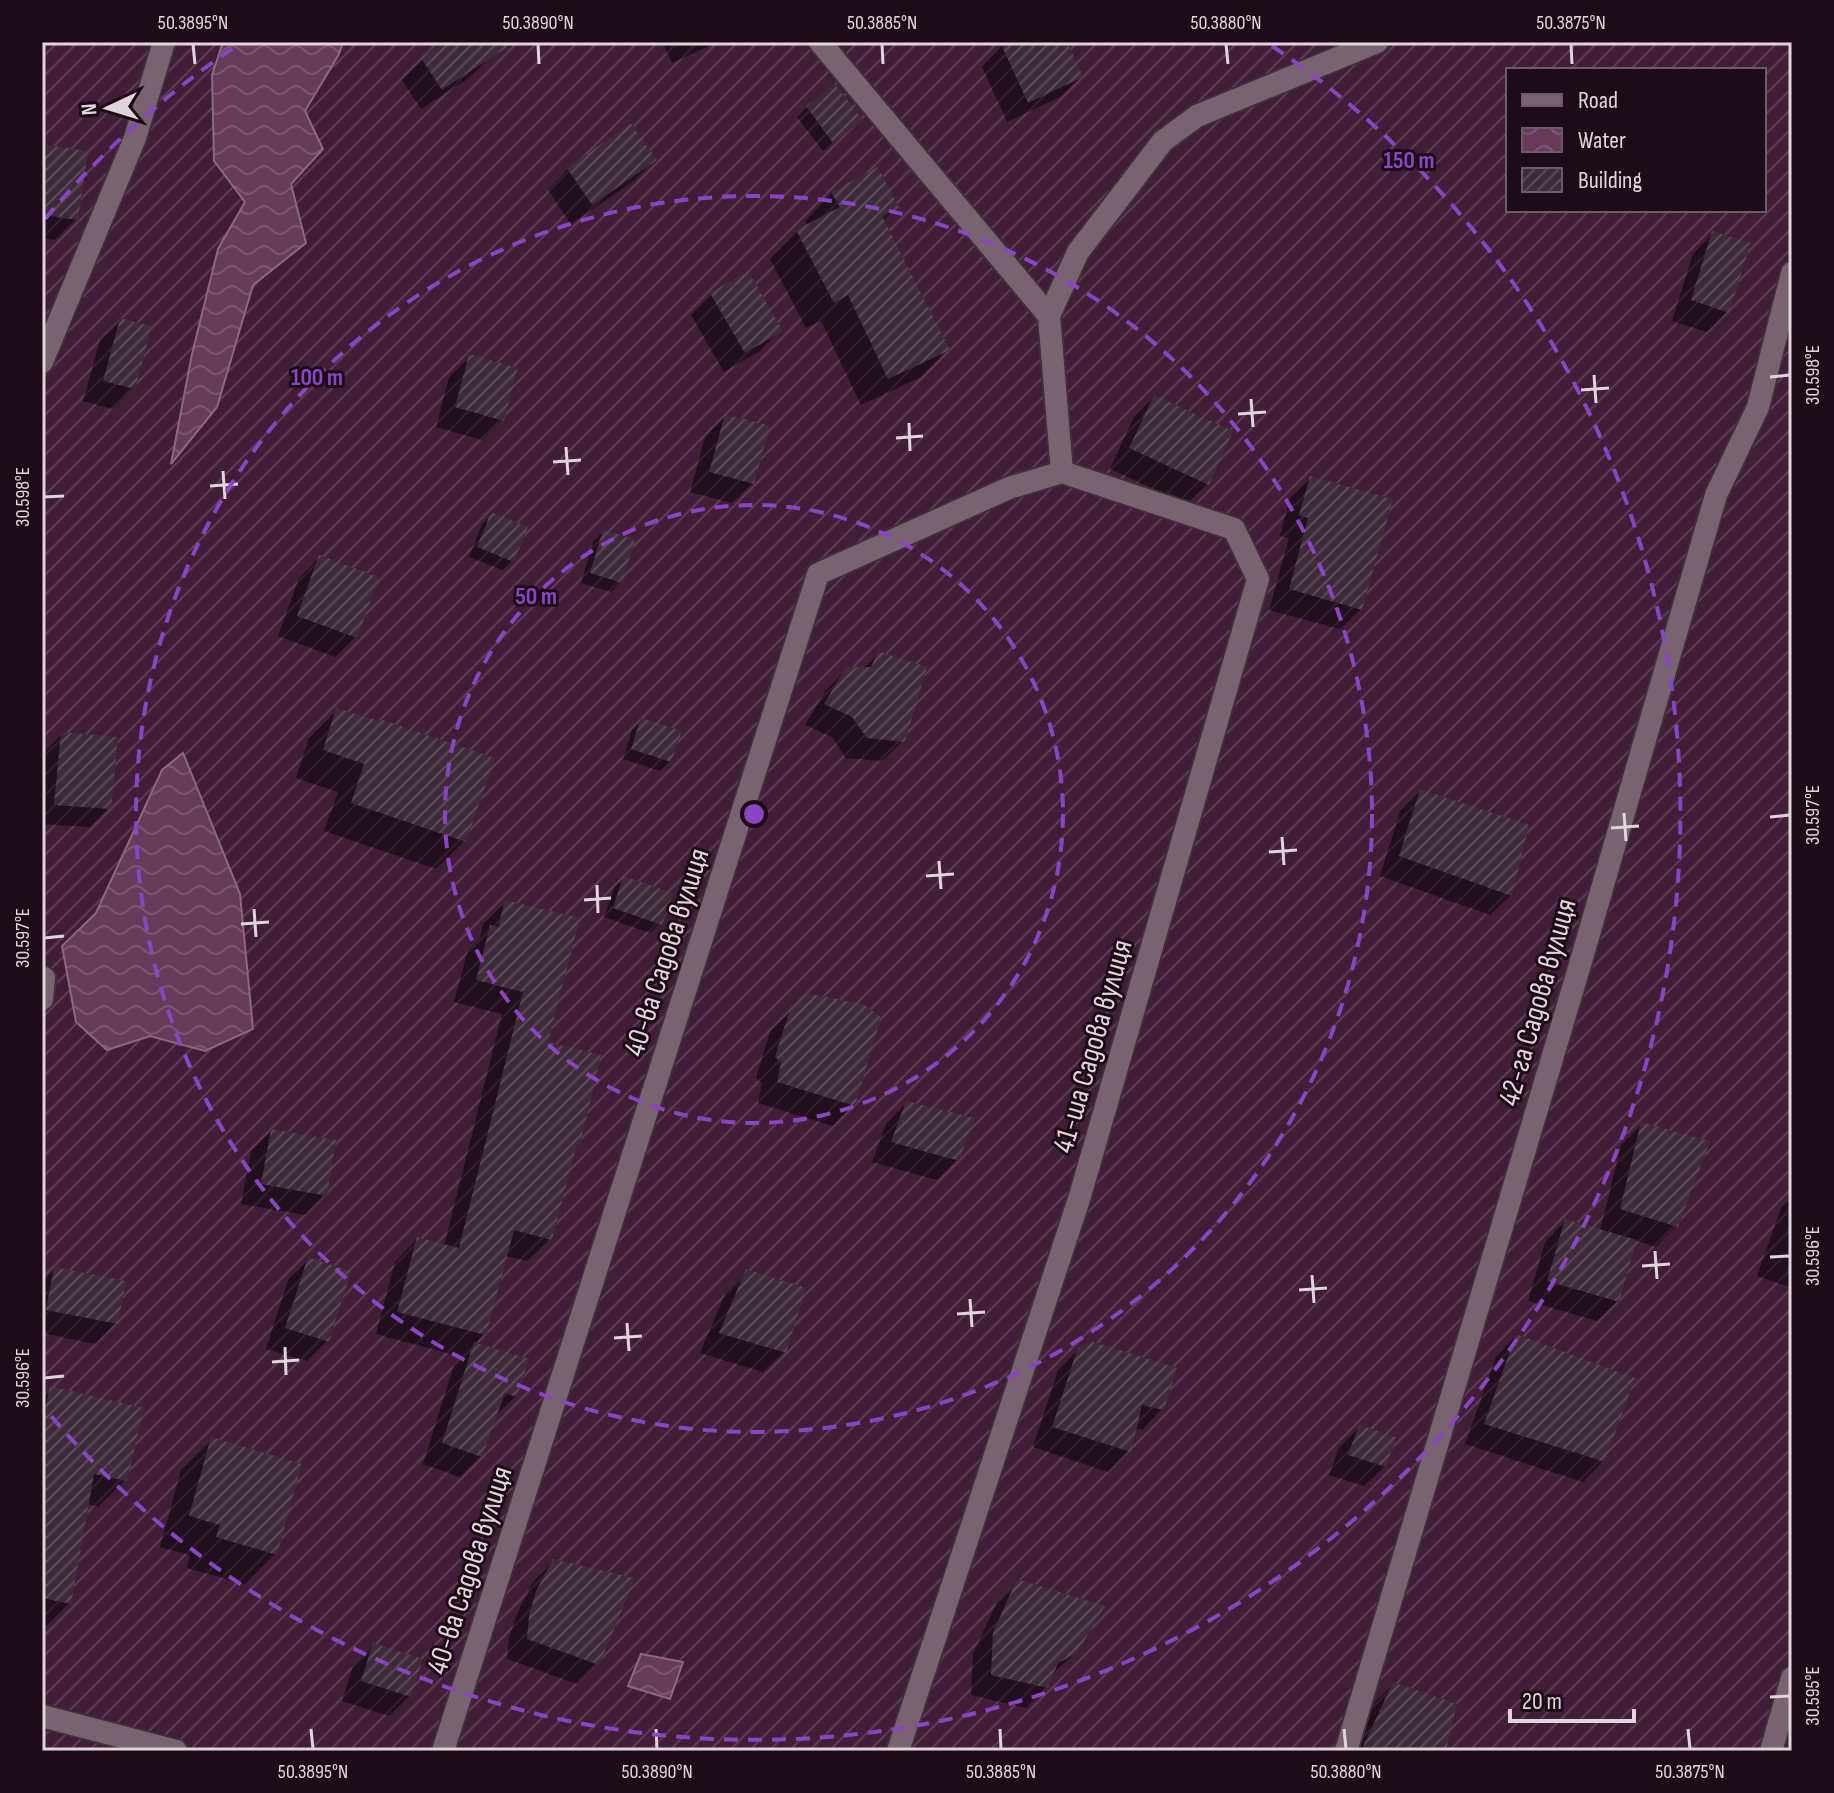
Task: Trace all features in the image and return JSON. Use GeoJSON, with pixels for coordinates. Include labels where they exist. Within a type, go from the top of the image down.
{"type":"FeatureCollection","features":[{"type":"Feature","properties":{"kind":"street"},"geometry":{"type":"LineString","coordinates":[[42,362],[135,138],[164,42]]}},
{"type":"Feature","properties":{"kind":"street"},"geometry":{"type":"LineString","coordinates":[[820,42],[1049,316]]}},
{"type":"Feature","properties":{"kind":"street"},"geometry":{"type":"LineString","coordinates":[[1062,472],[1049,316],[1078,252],[1163,141],[1197,116],[1377,42]]}},
{"type":"Feature","properties":{"kind":"street","name":"42-га Садова вулиця"},"geometry":{"type":"LineString","coordinates":[[1346,1751],[1716,495],[1758,407],[1792,273]]}},
{"type":"Feature","properties":{"kind":"street","name":"40-ва Садова вулиця"},"geometry":{"type":"LineString","coordinates":[[443,1751],[818,574],[1009,488],[1062,472]]}},
{"type":"Feature","properties":{"kind":"street","name":"41-ша Садова вулиця"},"geometry":{"type":"LineString","coordinates":[[898,1751],[1080,1196],[1258,579],[1234,529],[1062,472]]}},
{"type":"Feature","properties":{"kind":"street"},"geometry":{"type":"LineString","coordinates":[[1771,1751],[1792,1678]]}},
{"type":"Feature","properties":{"kind":"street"},"geometry":{"type":"LineString","coordinates":[[42,1716],[176,1751]]}},
{"type":"Feature","properties":{"kind":"shaded area"},"geometry":{"type":"Polygon","coordinates":[[[42,42],[1792,42],[1792,1751],[42,1751],[42,42]]]}},
{"type":"Feature","properties":{"kind":"water"},"geometry":{"type":"Polygon","coordinates":[[[223,42],[343,42],[305,111],[323,149],[291,184],[306,243],[253,285],[217,407],[171,464],[192,354],[218,249],[245,202],[214,161],[212,75],[223,42]]]}},
{"type":"Feature","properties":{"kind":"water"},"geometry":{"type":"Polygon","coordinates":[[[183,753],[240,894],[253,1029],[205,1051],[150,1036],[107,1050],[76,1022],[62,946],[96,913],[162,770],[183,753]]]}},
{"type":"Feature","properties":{"kind":"water"},"geometry":{"type":"Polygon","coordinates":[[[641,1654],[683,1662],[670,1699],[628,1686],[641,1654]]]}},
{"type":"Feature","properties":{"kind":"building"},"geometry":{"type":"Polygon","coordinates":[[[445,42],[515,42],[442,90],[421,58],[445,42]]]}},
{"type":"Feature","properties":{"kind":"building"},"geometry":{"type":"Polygon","coordinates":[[[1000,42],[1067,42],[1083,77],[1028,103],[1000,42]]]}},
{"type":"Feature","properties":{"kind":"building"},"geometry":{"type":"Polygon","coordinates":[[[835,84],[863,120],[833,143],[806,106],[835,84]]]}},
{"type":"Feature","properties":{"kind":"building"},"geometry":{"type":"Polygon","coordinates":[[[631,123],[657,160],[592,205],[567,168],[631,123]]]}},
{"type":"Feature","properties":{"kind":"building"},"geometry":{"type":"Polygon","coordinates":[[[47,145],[88,151],[78,220],[42,215],[42,176],[47,145]]]}},
{"type":"Feature","properties":{"kind":"building"},"geometry":{"type":"Polygon","coordinates":[[[878,167],[899,208],[882,216],[950,350],[888,379],[848,295],[834,303],[796,230],[840,207],[831,192],[878,167]]]}},
{"type":"Feature","properties":{"kind":"building"},"geometry":{"type":"Polygon","coordinates":[[[1712,231],[1751,243],[1729,313],[1691,300],[1712,231]]]}},
{"type":"Feature","properties":{"kind":"building"},"geometry":{"type":"Polygon","coordinates":[[[748,271],[783,331],[745,353],[710,293],[748,271]]]}},
{"type":"Feature","properties":{"kind":"building"},"geometry":{"type":"Polygon","coordinates":[[[120,318],[152,326],[135,389],[103,381],[120,318]]]}},
{"type":"Feature","properties":{"kind":"building"},"geometry":{"type":"Polygon","coordinates":[[[469,354],[518,368],[504,421],[455,407],[469,354]]]}},
{"type":"Feature","properties":{"kind":"building"},"geometry":{"type":"Polygon","coordinates":[[[1154,395],[1233,431],[1209,485],[1129,448],[1154,395]]]}},
{"type":"Feature","properties":{"kind":"building"},"geometry":{"type":"Polygon","coordinates":[[[725,414],[770,426],[754,484],[709,472],[725,414]]]}},
{"type":"Feature","properties":{"kind":"building"},"geometry":{"type":"Polygon","coordinates":[[[1310,476],[1393,499],[1362,610],[1289,589],[1308,518],[1299,515],[1310,476]]]}},
{"type":"Feature","properties":{"kind":"building"},"geometry":{"type":"Polygon","coordinates":[[[491,512],[528,527],[514,562],[477,547],[491,512]]]}},
{"type":"Feature","properties":{"kind":"building"},"geometry":{"type":"Polygon","coordinates":[[[603,530],[635,539],[622,583],[590,573],[603,530]]]}},
{"type":"Feature","properties":{"kind":"building"},"geometry":{"type":"Polygon","coordinates":[[[319,555],[379,577],[357,638],[297,616],[319,555]]]}},
{"type":"Feature","properties":{"kind":"building"},"geometry":{"type":"Polygon","coordinates":[[[878,651],[927,667],[905,742],[867,738],[852,717],[824,704],[846,667],[871,667],[878,651]]]}},
{"type":"Feature","properties":{"kind":"building"},"geometry":{"type":"Polygon","coordinates":[[[336,708],[380,719],[495,758],[466,842],[351,803],[364,764],[323,750],[336,708]]]}},
{"type":"Feature","properties":{"kind":"building"},"geometry":{"type":"Polygon","coordinates":[[[641,718],[682,731],[671,762],[631,749],[641,718]]]}},
{"type":"Feature","properties":{"kind":"building"},"geometry":{"type":"Polygon","coordinates":[[[61,732],[118,737],[111,809],[54,805],[61,732]]]}},
{"type":"Feature","properties":{"kind":"building"},"geometry":{"type":"Polygon","coordinates":[[[1420,789],[1529,825],[1512,896],[1399,856],[1420,789]]]}},
{"type":"Feature","properties":{"kind":"building"},"geometry":{"type":"Polygon","coordinates":[[[623,876],[673,893],[662,925],[613,908],[623,876]]]}},
{"type":"Feature","properties":{"kind":"building"},"geometry":{"type":"Polygon","coordinates":[[[505,900],[580,918],[548,1042],[601,1055],[580,1145],[577,1144],[552,1240],[514,1230],[486,1335],[397,1312],[417,1237],[459,1248],[523,992],[476,980],[490,925],[498,927],[505,900]]]}},
{"type":"Feature","properties":{"kind":"building"},"geometry":{"type":"Polygon","coordinates":[[[806,993],[863,1004],[881,1017],[855,1106],[777,1082],[781,1062],[775,1057],[790,1009],[806,993]]]}},
{"type":"Feature","properties":{"kind":"building"},"geometry":{"type":"Polygon","coordinates":[[[906,1101],[975,1118],[959,1161],[891,1142],[906,1101]]]}},
{"type":"Feature","properties":{"kind":"building"},"geometry":{"type":"Polygon","coordinates":[[[1641,1122],[1710,1141],[1678,1227],[1620,1209],[1641,1122]]]}},
{"type":"Feature","properties":{"kind":"building"},"geometry":{"type":"Polygon","coordinates":[[[271,1129],[336,1140],[327,1196],[261,1184],[271,1129]]]}},
{"type":"Feature","properties":{"kind":"building"},"geometry":{"type":"Polygon","coordinates":[[[1565,1219],[1637,1240],[1619,1302],[1547,1281],[1565,1219]]]}},
{"type":"Feature","properties":{"kind":"building"},"geometry":{"type":"Polygon","coordinates":[[[308,1257],[351,1271],[329,1342],[285,1328],[308,1257]]]}},
{"type":"Feature","properties":{"kind":"building"},"geometry":{"type":"Polygon","coordinates":[[[54,1267],[126,1281],[118,1324],[46,1310],[54,1267]]]}},
{"type":"Feature","properties":{"kind":"building"},"geometry":{"type":"Polygon","coordinates":[[[746,1269],[806,1288],[786,1353],[719,1333],[746,1269]]]}},
{"type":"Feature","properties":{"kind":"building"},"geometry":{"type":"Polygon","coordinates":[[[1516,1334],[1635,1378],[1605,1462],[1484,1424],[1516,1334]]]}},
{"type":"Feature","properties":{"kind":"building"},"geometry":{"type":"Polygon","coordinates":[[[1091,1341],[1177,1368],[1164,1410],[1142,1405],[1131,1452],[1052,1427],[1078,1347],[1091,1341]]]}},
{"type":"Feature","properties":{"kind":"building"},"geometry":{"type":"Polygon","coordinates":[[[474,1342],[529,1359],[517,1397],[505,1393],[482,1457],[442,1443],[474,1342]]]}},
{"type":"Feature","properties":{"kind":"building"},"geometry":{"type":"Polygon","coordinates":[[[50,1386],[144,1408],[127,1481],[94,1474],[71,1604],[42,1598],[42,1423],[50,1386]]]}},
{"type":"Feature","properties":{"kind":"building"},"geometry":{"type":"Polygon","coordinates":[[[1359,1425],[1396,1437],[1386,1467],[1348,1455],[1359,1425]]]}},
{"type":"Feature","properties":{"kind":"building"},"geometry":{"type":"Polygon","coordinates":[[[211,1437],[302,1464],[277,1555],[216,1537],[220,1525],[189,1516],[211,1437]]]}},
{"type":"Feature","properties":{"kind":"building"},"geometry":{"type":"Polygon","coordinates":[[[553,1559],[635,1578],[599,1665],[527,1639],[536,1591],[553,1559]]]}},
{"type":"Feature","properties":{"kind":"building"},"geometry":{"type":"Polygon","coordinates":[[[1017,1579],[1105,1606],[1077,1653],[1058,1663],[1048,1688],[991,1675],[993,1632],[1017,1579]]]}},
{"type":"Feature","properties":{"kind":"building"},"geometry":{"type":"Polygon","coordinates":[[[373,1643],[423,1659],[411,1697],[361,1681],[373,1643]]]}},
{"type":"Feature","properties":{"kind":"building"},"geometry":{"type":"Polygon","coordinates":[[[1393,1682],[1457,1704],[1446,1751],[1361,1751],[1393,1682]]]}}]}
